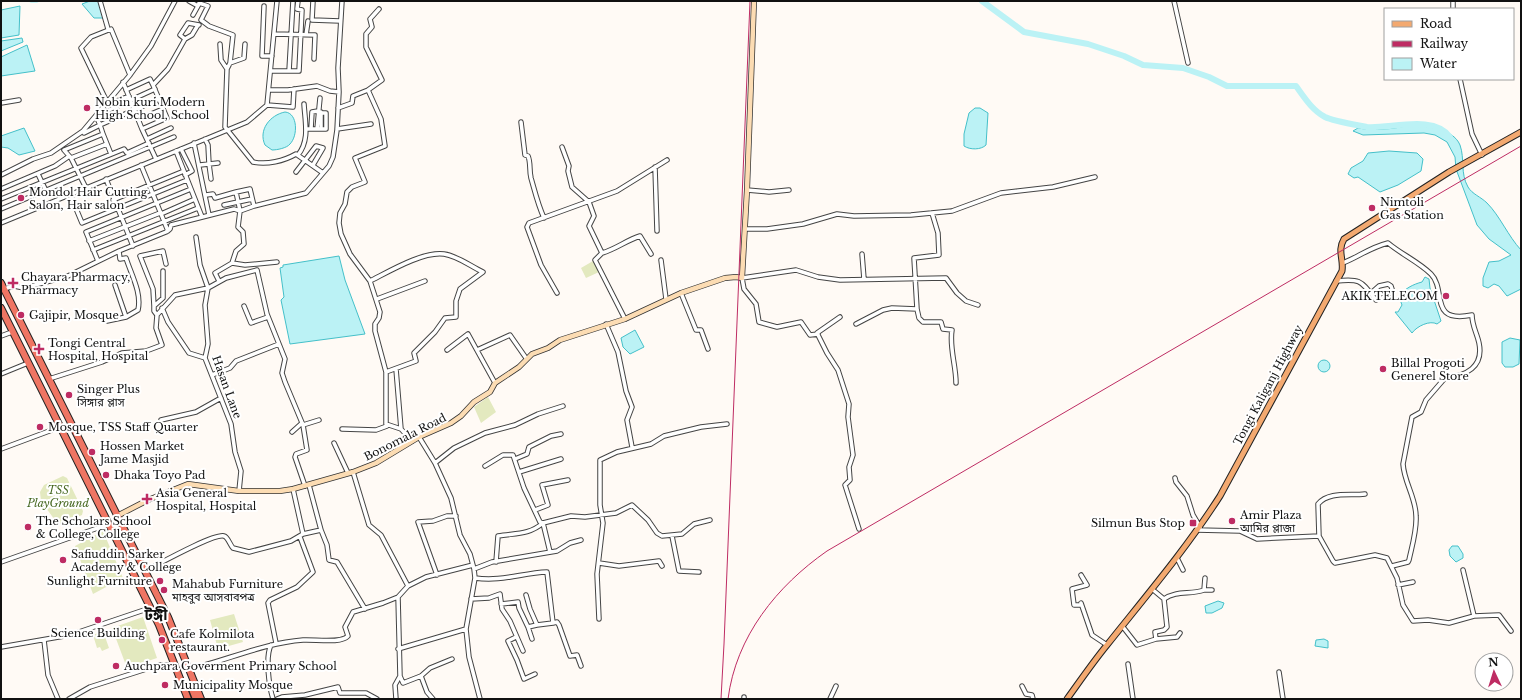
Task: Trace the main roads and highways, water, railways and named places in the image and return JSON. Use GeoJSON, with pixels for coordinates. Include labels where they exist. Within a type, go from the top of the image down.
{"type":"FeatureCollection","features":[{"type":"Feature","properties":{"kind":"highway"},"geometry":{"type":"LineString","coordinates":[[1,283],[176,635],[201,699]]}},
{"type":"Feature","properties":{"kind":"highway"},"geometry":{"type":"LineString","coordinates":[[1,308],[150,608],[160,625],[188,699]]}},
{"type":"Feature","properties":{"kind":"highway"},"geometry":{"type":"LineString","coordinates":[[192,689],[196,699]]}},
{"type":"Feature","properties":{"kind":"main road","name":"Tongi Kaliganj Highway"},"geometry":{"type":"LineString","coordinates":[[1067,699],[1107,645],[1177,558],[1220,496],[1342,271],[1343,263],[1340,253],[1344,239],[1449,172],[1521,132]]}},
{"type":"Feature","properties":{"kind":"water"},"geometry":{"type":"Polygon","coordinates":[[[90,1],[98,1],[104,18],[94,18],[82,4],[90,1]]]}},
{"type":"Feature","properties":{"kind":"water"},"geometry":{"type":"Polygon","coordinates":[[[20,6],[19,35],[1,38],[1,10],[20,6]]]}},
{"type":"Feature","properties":{"kind":"water"},"geometry":{"type":"Polygon","coordinates":[[[22,38],[23,42],[1,51],[1,41],[22,38]]]}},
{"type":"Feature","properties":{"kind":"water"},"geometry":{"type":"Polygon","coordinates":[[[27,45],[35,71],[1,76],[1,57],[27,45]]]}},
{"type":"Feature","properties":{"kind":"water"},"geometry":{"type":"Polygon","coordinates":[[[975,108],[980,108],[988,113],[986,145],[975,149],[964,146],[964,134],[969,113],[975,108]]]}},
{"type":"Feature","properties":{"kind":"water"},"geometry":{"type":"Polygon","coordinates":[[[285,112],[289,113],[294,120],[295,131],[293,140],[287,147],[272,150],[265,145],[263,139],[264,129],[270,120],[285,112]]]}},
{"type":"Feature","properties":{"kind":"water"},"geometry":{"type":"Polygon","coordinates":[[[1410,125],[1423,126],[1445,131],[1456,139],[1460,145],[1464,176],[1468,187],[1492,208],[1521,250],[1521,289],[1507,296],[1499,286],[1494,284],[1488,288],[1483,286],[1483,278],[1489,262],[1499,261],[1511,255],[1489,239],[1477,225],[1456,169],[1455,157],[1447,142],[1435,135],[1424,133],[1363,135],[1353,131],[1358,128],[1384,129],[1410,125]]]}},
{"type":"Feature","properties":{"kind":"water"},"geometry":{"type":"Polygon","coordinates":[[[24,128],[35,151],[19,155],[8,148],[1,147],[1,136],[24,128]]]}},
{"type":"Feature","properties":{"kind":"water"},"geometry":{"type":"Polygon","coordinates":[[[1389,151],[1417,153],[1423,159],[1421,171],[1398,185],[1380,192],[1358,177],[1354,178],[1348,174],[1351,168],[1363,161],[1368,153],[1389,151]]]}},
{"type":"Feature","properties":{"kind":"water"},"geometry":{"type":"Polygon","coordinates":[[[339,256],[345,280],[365,334],[290,344],[281,300],[284,297],[280,268],[283,267],[283,265],[339,256]]]}},
{"type":"Feature","properties":{"kind":"water"},"geometry":{"type":"Polygon","coordinates":[[[1425,277],[1429,279],[1430,288],[1441,321],[1437,324],[1424,324],[1412,333],[1395,312],[1398,312],[1402,305],[1399,297],[1401,294],[1409,287],[1422,282],[1425,277]]]}},
{"type":"Feature","properties":{"kind":"water"},"geometry":{"type":"Polygon","coordinates":[[[635,330],[644,347],[630,354],[623,347],[621,338],[635,330]]]}},
{"type":"Feature","properties":{"kind":"water"},"geometry":{"type":"Polygon","coordinates":[[[1510,338],[1520,340],[1519,364],[1513,367],[1505,367],[1502,363],[1502,342],[1510,338]]]}},
{"type":"Feature","properties":{"kind":"water"},"geometry":{"type":"Polygon","coordinates":[[[1322,360],[1326,360],[1330,366],[1326,372],[1322,372],[1318,368],[1318,364],[1322,360]]]}},
{"type":"Feature","properties":{"kind":"water"},"geometry":{"type":"Polygon","coordinates":[[[1452,546],[1458,546],[1463,554],[1463,558],[1456,562],[1450,556],[1449,550],[1452,546]]]}},
{"type":"Feature","properties":{"kind":"water"},"geometry":{"type":"Polygon","coordinates":[[[1218,601],[1224,603],[1222,608],[1212,613],[1206,613],[1205,606],[1218,601]]]}},
{"type":"Feature","properties":{"kind":"water"},"geometry":{"type":"Polygon","coordinates":[[[1324,639],[1328,641],[1328,648],[1315,646],[1316,640],[1324,639]]]}},
{"type":"Feature","properties":{"kind":"waterway"},"geometry":{"type":"LineString","coordinates":[[31,1],[37,1]]}},
{"type":"Feature","properties":{"kind":"waterway"},"geometry":{"type":"LineString","coordinates":[[982,1],[1024,32],[1088,44],[1124,56],[1143,65],[1183,68],[1209,77],[1227,86],[1296,86],[1312,107],[1325,117],[1345,123],[1367,127],[1423,124],[1434,126],[1443,130],[1450,137]]}},
{"type":"Feature","properties":{"kind":"railway"},"geometry":{"type":"LineString","coordinates":[[721,699],[750,1]]}},
{"type":"Feature","properties":{"kind":"railway"},"geometry":{"type":"LineString","coordinates":[[728,699],[732,676],[740,654],[762,614],[792,580],[827,551],[1521,146]]}},
{"type":"Feature","properties":{"kind":"place","name":"Nobin kuri Modern High School, School"},"geometry":{"type":"Point","coordinates":[87,108]}},
{"type":"Feature","properties":{"kind":"place","name":"Mondol Hair Cutting Salon, Hair salon"},"geometry":{"type":"Point","coordinates":[21,198]}},
{"type":"Feature","properties":{"kind":"place","name":"Nimtoli Gas Station"},"geometry":{"type":"Point","coordinates":[1372,208]}},
{"type":"Feature","properties":{"kind":"place","name":"Chayara Pharmacy, Pharmacy"},"geometry":{"type":"Point","coordinates":[13,283]}},
{"type":"Feature","properties":{"kind":"place","name":"AKIK TELECOM"},"geometry":{"type":"Point","coordinates":[1446,296]}},
{"type":"Feature","properties":{"kind":"place","name":"Gajipir, Mosque"},"geometry":{"type":"Point","coordinates":[21,315]}},
{"type":"Feature","properties":{"kind":"place","name":"Tongi Central Hospital, Hospital"},"geometry":{"type":"Point","coordinates":[39,349]}},
{"type":"Feature","properties":{"kind":"place","name":"Billal Progoti Generel Store"},"geometry":{"type":"Point","coordinates":[1383,369]}},
{"type":"Feature","properties":{"kind":"place","name":"Singer Plus সিঙ্গার প্লাস"},"geometry":{"type":"Point","coordinates":[69,395]}},
{"type":"Feature","properties":{"kind":"place","name":"Mosque, TSS Staff Quarter"},"geometry":{"type":"Point","coordinates":[40,427]}},
{"type":"Feature","properties":{"kind":"place","name":"Hossen Market Jame Masjid"},"geometry":{"type":"Point","coordinates":[92,452]}},
{"type":"Feature","properties":{"kind":"place","name":"Dhaka Toyo Pad"},"geometry":{"type":"Point","coordinates":[106,475]}},
{"type":"Feature","properties":{"kind":"place","name":"Asia General Hospital, Hospital"},"geometry":{"type":"Point","coordinates":[147,499]}},
{"type":"Feature","properties":{"kind":"place","name":"Amir Plaza আমির প্লাজা"},"geometry":{"type":"Point","coordinates":[1232,521]}},
{"type":"Feature","properties":{"kind":"place","name":"Silmun Bus Stop"},"geometry":{"type":"Point","coordinates":[1193,523]}},
{"type":"Feature","properties":{"kind":"place","name":"The Scholars School & College, College"},"geometry":{"type":"Point","coordinates":[28,527]}},
{"type":"Feature","properties":{"kind":"place","name":"Safiuddin Sarker Academy & College"},"geometry":{"type":"Point","coordinates":[63,560]}},
{"type":"Feature","properties":{"kind":"place","name":"Sunlight Furniture"},"geometry":{"type":"Point","coordinates":[160,581]}},
{"type":"Feature","properties":{"kind":"place","name":"Mahabub Furniture মাহবুব আসবাবপত্র"},"geometry":{"type":"Point","coordinates":[164,590]}},
{"type":"Feature","properties":{"kind":"place","name":"Science Building"},"geometry":{"type":"Point","coordinates":[98,620]}},
{"type":"Feature","properties":{"kind":"place","name":"Cafe Kolmilota restaurant."},"geometry":{"type":"Point","coordinates":[162,640]}},
{"type":"Feature","properties":{"kind":"place","name":"Auchpara Goverment Primary School"},"geometry":{"type":"Point","coordinates":[116,666]}},
{"type":"Feature","properties":{"kind":"place","name":"Municipality Mosque"},"geometry":{"type":"Point","coordinates":[165,685]}},
{"type":"Feature","properties":{"kind":"district","name":"টঙ্গী"},"geometry":{"type":"Point","coordinates":[156,614]}},
{"type":"Feature","properties":{"kind":"park label","name":"TSS PlayGround"},"geometry":{"type":"Point","coordinates":[58,496]}}]}
